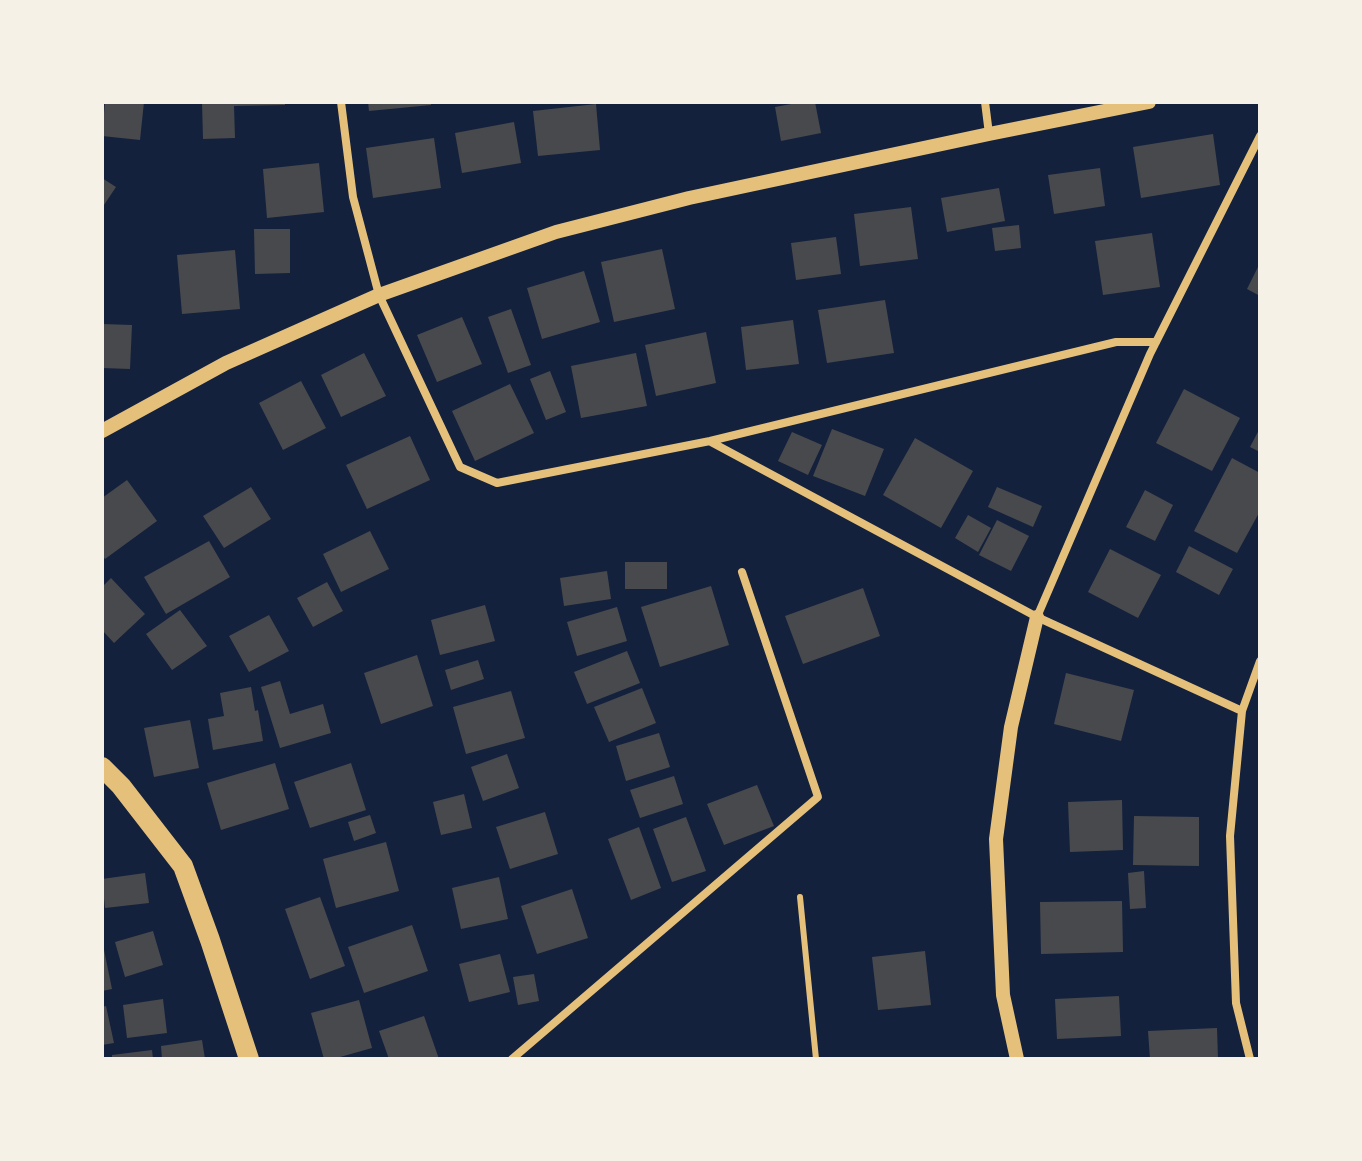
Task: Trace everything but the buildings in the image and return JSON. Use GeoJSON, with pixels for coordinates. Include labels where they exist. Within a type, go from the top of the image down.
{"type":"FeatureCollection","features":[{"type":"Feature","properties":{"kind":"main road"},"geometry":{"type":"LineString","coordinates":[[102,767],[121,786],[183,866],[249,1059]]}},
{"type":"Feature","properties":{"kind":"street"},"geometry":{"type":"LineString","coordinates":[[341,102],[353,197],[379,295],[460,467],[497,483],[710,441],[1116,342],[1156,342]]}},
{"type":"Feature","properties":{"kind":"street"},"geometry":{"type":"LineString","coordinates":[[985,102],[989,134]]}},
{"type":"Feature","properties":{"kind":"street"},"geometry":{"type":"LineString","coordinates":[[102,431],[226,363],[379,295],[556,232],[689,198],[1149,102]]}},
{"type":"Feature","properties":{"kind":"street"},"geometry":{"type":"LineString","coordinates":[[1017,1059],[1003,995],[996,839],[1011,727],[1037,617],[1156,342],[1260,136]]}},
{"type":"Feature","properties":{"kind":"street"},"geometry":{"type":"LineString","coordinates":[[710,441],[1037,617],[1242,711]]}},
{"type":"Feature","properties":{"kind":"street"},"geometry":{"type":"LineString","coordinates":[[512,1059],[818,797],[742,572]]}},
{"type":"Feature","properties":{"kind":"street"},"geometry":{"type":"LineString","coordinates":[[1250,1059],[1236,1003],[1230,836],[1242,711],[1257,678],[1260,661]]}},
{"type":"Feature","properties":{"kind":"lane"},"geometry":{"type":"LineString","coordinates":[[800,897],[816,1059]]}}]}
